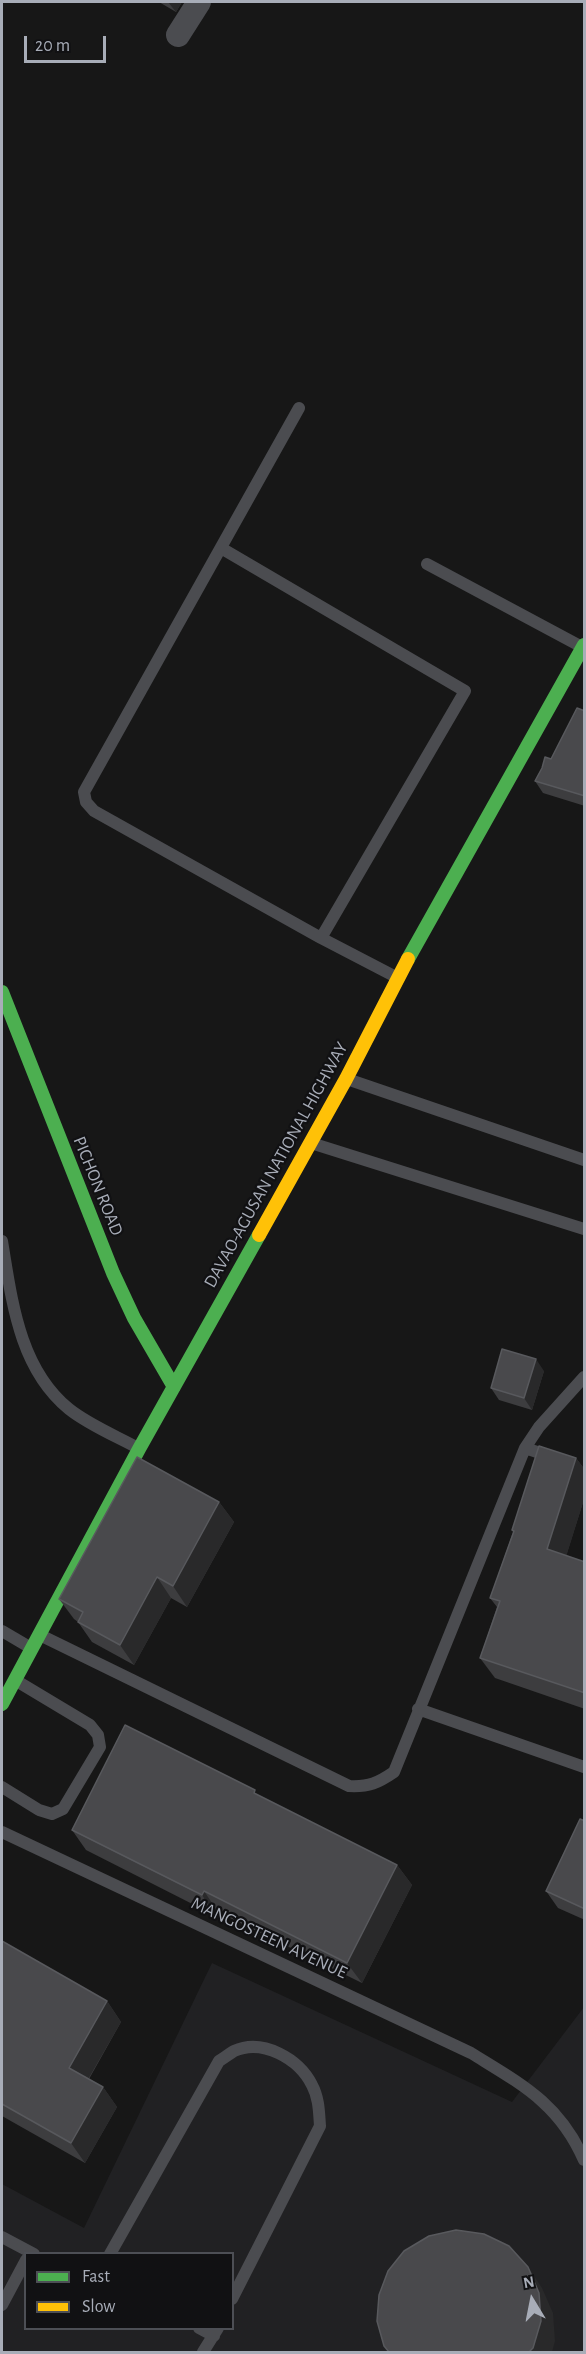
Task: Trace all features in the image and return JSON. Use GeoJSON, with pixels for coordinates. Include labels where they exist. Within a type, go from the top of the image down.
{"type":"FeatureCollection","features":[{"type":"Feature","properties":{"kind":"main road","name":"DAVAO-AGUSAN NATIONAL HIGHWAY"},"geometry":{"type":"LineString","coordinates":[[2,1704],[139,1449],[346,1079],[397,978],[584,646]]}},
{"type":"Feature","properties":{"kind":"main road","name":"PICHON ROAD"},"geometry":{"type":"LineString","coordinates":[[2,992],[113,1273],[134,1318],[174,1386]]}},
{"type":"Feature","properties":{"kind":"street"},"geometry":{"type":"LineString","coordinates":[[178,35],[199,2]]}},
{"type":"Feature","properties":{"kind":"lane"},"geometry":{"type":"LineString","coordinates":[[299,408],[84,792],[86,802],[94,811],[397,978]]}},
{"type":"Feature","properties":{"kind":"lane"},"geometry":{"type":"LineString","coordinates":[[221,548],[465,691],[321,938]]}},
{"type":"Feature","properties":{"kind":"lane"},"geometry":{"type":"LineString","coordinates":[[427,564],[584,646]]}},
{"type":"Feature","properties":{"kind":"lane"},"geometry":{"type":"LineString","coordinates":[[346,1079],[585,1160]]}},
{"type":"Feature","properties":{"kind":"lane"},"geometry":{"type":"LineString","coordinates":[[310,1143],[585,1229]]}},
{"type":"Feature","properties":{"kind":"lane"},"geometry":{"type":"LineString","coordinates":[[2,1241],[11,1298],[29,1360],[51,1392],[71,1410],[139,1449]]}},
{"type":"Feature","properties":{"kind":"lane"},"geometry":{"type":"LineString","coordinates":[[38,1634],[349,1785],[367,1786],[378,1783],[394,1772],[525,1448],[538,1427],[585,1377]]}},
{"type":"Feature","properties":{"kind":"lane"},"geometry":{"type":"LineString","coordinates":[[525,1448],[565,1461]]}},
{"type":"Feature","properties":{"kind":"lane"},"geometry":{"type":"LineString","coordinates":[[2,1631],[31,1647]]}},
{"type":"Feature","properties":{"kind":"lane"},"geometry":{"type":"LineString","coordinates":[[2,1787],[39,1810],[52,1814],[63,1809],[100,1747],[98,1735],[90,1725],[14,1679]]}},
{"type":"Feature","properties":{"kind":"lane"},"geometry":{"type":"LineString","coordinates":[[418,1709],[585,1767]]}},
{"type":"Feature","properties":{"kind":"lane","name":"MANGOSTEEN AVENUE"},"geometry":{"type":"LineString","coordinates":[[2,1832],[471,2053],[518,2082],[549,2106],[565,2124],[585,2160]]}},
{"type":"Feature","properties":{"kind":"lane"},"geometry":{"type":"LineString","coordinates":[[111,2252],[219,2061],[236,2050],[258,2047],[278,2052],[299,2067],[312,2085],[319,2105],[320,2126],[234,2296]]}},
{"type":"Feature","properties":{"kind":"lane"},"geometry":{"type":"LineString","coordinates":[[2,2237],[25,2252]]}},
{"type":"Feature","properties":{"kind":"lane"},"geometry":{"type":"LineString","coordinates":[[2,2305],[24,2266]]}},
{"type":"Feature","properties":{"kind":"lane"},"geometry":{"type":"LineString","coordinates":[[203,2352],[216,2332]]}},
{"type":"Feature","properties":{"kind":"shaded area"},"geometry":{"type":"Polygon","coordinates":[[[212,1963],[512,2102],[584,2007],[584,2352],[2,2352],[2,2184],[84,2228],[212,1963]]]}},
{"type":"Feature","properties":{"kind":"building"},"geometry":{"type":"Polygon","coordinates":[[[577,708],[585,711],[585,796],[535,781],[545,757],[551,759],[577,708]]]}},
{"type":"Feature","properties":{"kind":"building"},"geometry":{"type":"Polygon","coordinates":[[[502,1349],[536,1359],[524,1398],[491,1388],[502,1349]]]}},
{"type":"Feature","properties":{"kind":"building"},"geometry":{"type":"Polygon","coordinates":[[[539,1446],[576,1458],[547,1549],[585,1562],[585,1693],[480,1658],[500,1601],[490,1598],[514,1531],[512,1530],[539,1446]]]}},
{"type":"Feature","properties":{"kind":"building"},"geometry":{"type":"Polygon","coordinates":[[[137,1457],[219,1502],[173,1586],[157,1577],[120,1645],[78,1622],[83,1612],[59,1599],[137,1457]]]}},
{"type":"Feature","properties":{"kind":"building"},"geometry":{"type":"Polygon","coordinates":[[[125,1725],[397,1865],[347,1963],[204,1891],[202,1895],[72,1830],[125,1725]]]}},
{"type":"Feature","properties":{"kind":"building"},"geometry":{"type":"Polygon","coordinates":[[[580,1819],[585,1821],[585,1909],[546,1891],[580,1819]]]}},
{"type":"Feature","properties":{"kind":"building"},"geometry":{"type":"Polygon","coordinates":[[[2,1941],[107,2001],[69,2068],[103,2087],[71,2143],[2,2104],[2,1941]]]}},
{"type":"Feature","properties":{"kind":"building"},"geometry":{"type":"Polygon","coordinates":[[[456,2230],[484,2234],[509,2246],[528,2267],[539,2293],[541,2321],[533,2348],[529,2352],[389,2352],[384,2346],[377,2321],[379,2295],[388,2271],[404,2251],[429,2236],[456,2230]]]}},
{"type":"Feature","properties":{"kind":"traffic: fast"},"geometry":{"type":"LineString","coordinates":[[408,959],[584,645]]}},
{"type":"Feature","properties":{"kind":"traffic: fast"},"geometry":{"type":"LineString","coordinates":[[2,992],[113,1273],[134,1318],[174,1387]]}},
{"type":"Feature","properties":{"kind":"traffic: fast"},"geometry":{"type":"LineString","coordinates":[[2,1704],[139,1449],[259,1235]]}},
{"type":"Feature","properties":{"kind":"traffic: slow"},"geometry":{"type":"LineString","coordinates":[[259,1235],[346,1079],[408,959]]}}]}
